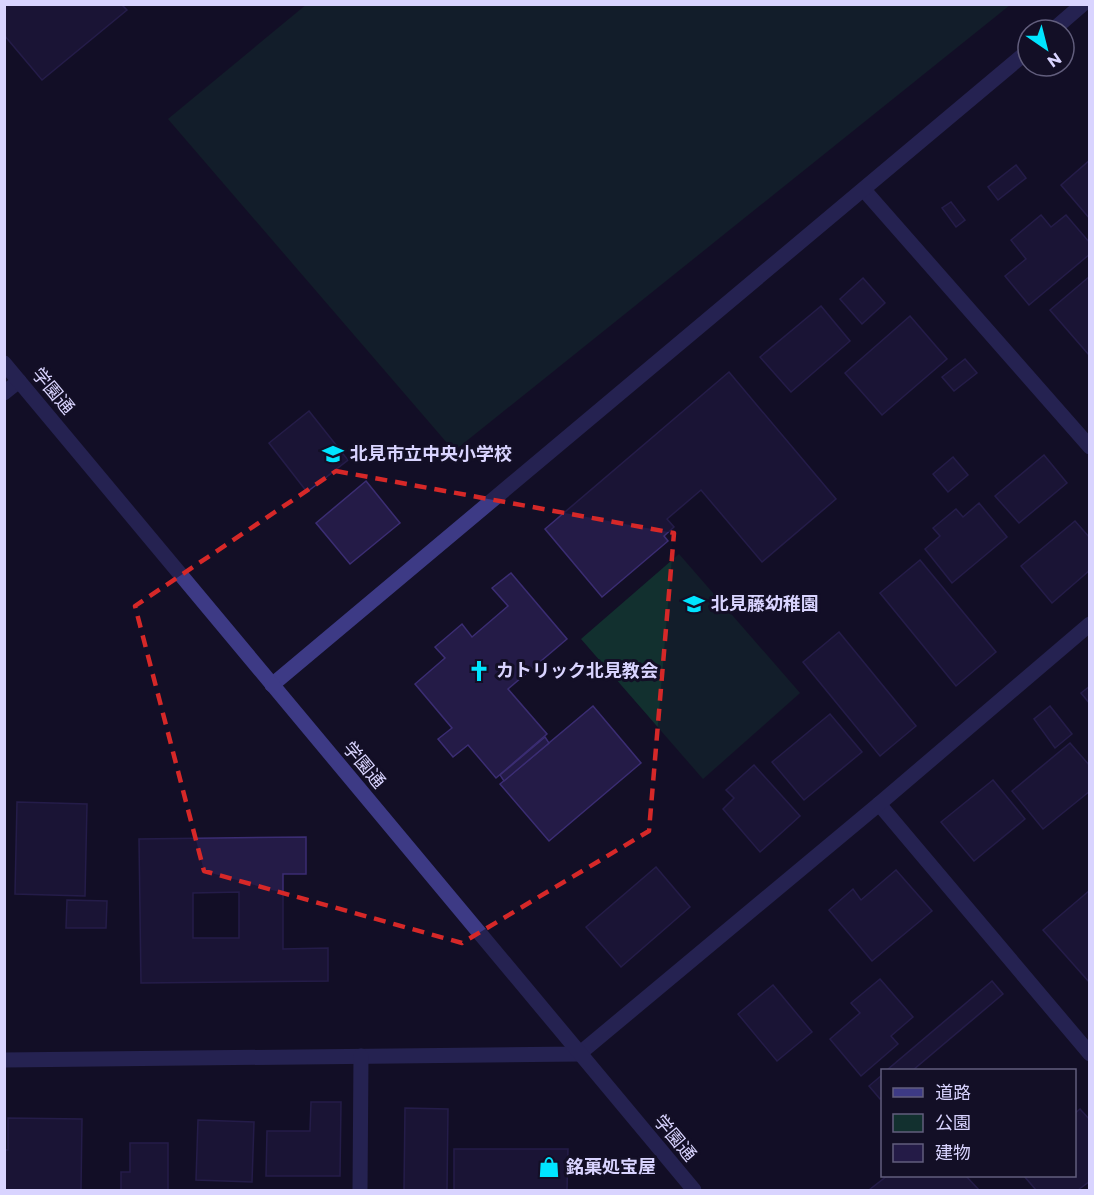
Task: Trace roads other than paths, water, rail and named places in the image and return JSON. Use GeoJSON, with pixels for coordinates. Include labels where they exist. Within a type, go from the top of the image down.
{"type":"FeatureCollection","features":[{"type":"Feature","properties":{"kind":"street"},"geometry":{"type":"LineString","coordinates":[[1067,18],[1083,4]]}},
{"type":"Feature","properties":{"kind":"street"},"geometry":{"type":"LineString","coordinates":[[272,685],[1016,61]]}},
{"type":"Feature","properties":{"kind":"street"},"geometry":{"type":"LineString","coordinates":[[864,190],[1089,447]]}},
{"type":"Feature","properties":{"kind":"street","name":"学園通"},"geometry":{"type":"LineString","coordinates":[[4,363],[694,1191]]}},
{"type":"Feature","properties":{"kind":"street"},"geometry":{"type":"LineString","coordinates":[[4,393],[19,381]]}},
{"type":"Feature","properties":{"kind":"street"},"geometry":{"type":"LineString","coordinates":[[4,1060],[579,1054],[879,804],[1089,624]]}},
{"type":"Feature","properties":{"kind":"street"},"geometry":{"type":"LineString","coordinates":[[879,804],[1089,1054]]}},
{"type":"Feature","properties":{"kind":"street"},"geometry":{"type":"LineString","coordinates":[[360,1191],[361,1056]]}},
{"type":"Feature","properties":{"kind":"place","name":"北見市立中央小学校"},"geometry":{"type":"Point","coordinates":[333,454]}},
{"type":"Feature","properties":{"kind":"place","name":"北見藤幼稚園"},"geometry":{"type":"Point","coordinates":[694,604]}},
{"type":"Feature","properties":{"kind":"place","name":"カトリック北見教会"},"geometry":{"type":"Point","coordinates":[479,671]}},
{"type":"Feature","properties":{"kind":"place","name":"銘菓処宝屋"},"geometry":{"type":"Point","coordinates":[549,1167]}}]}
